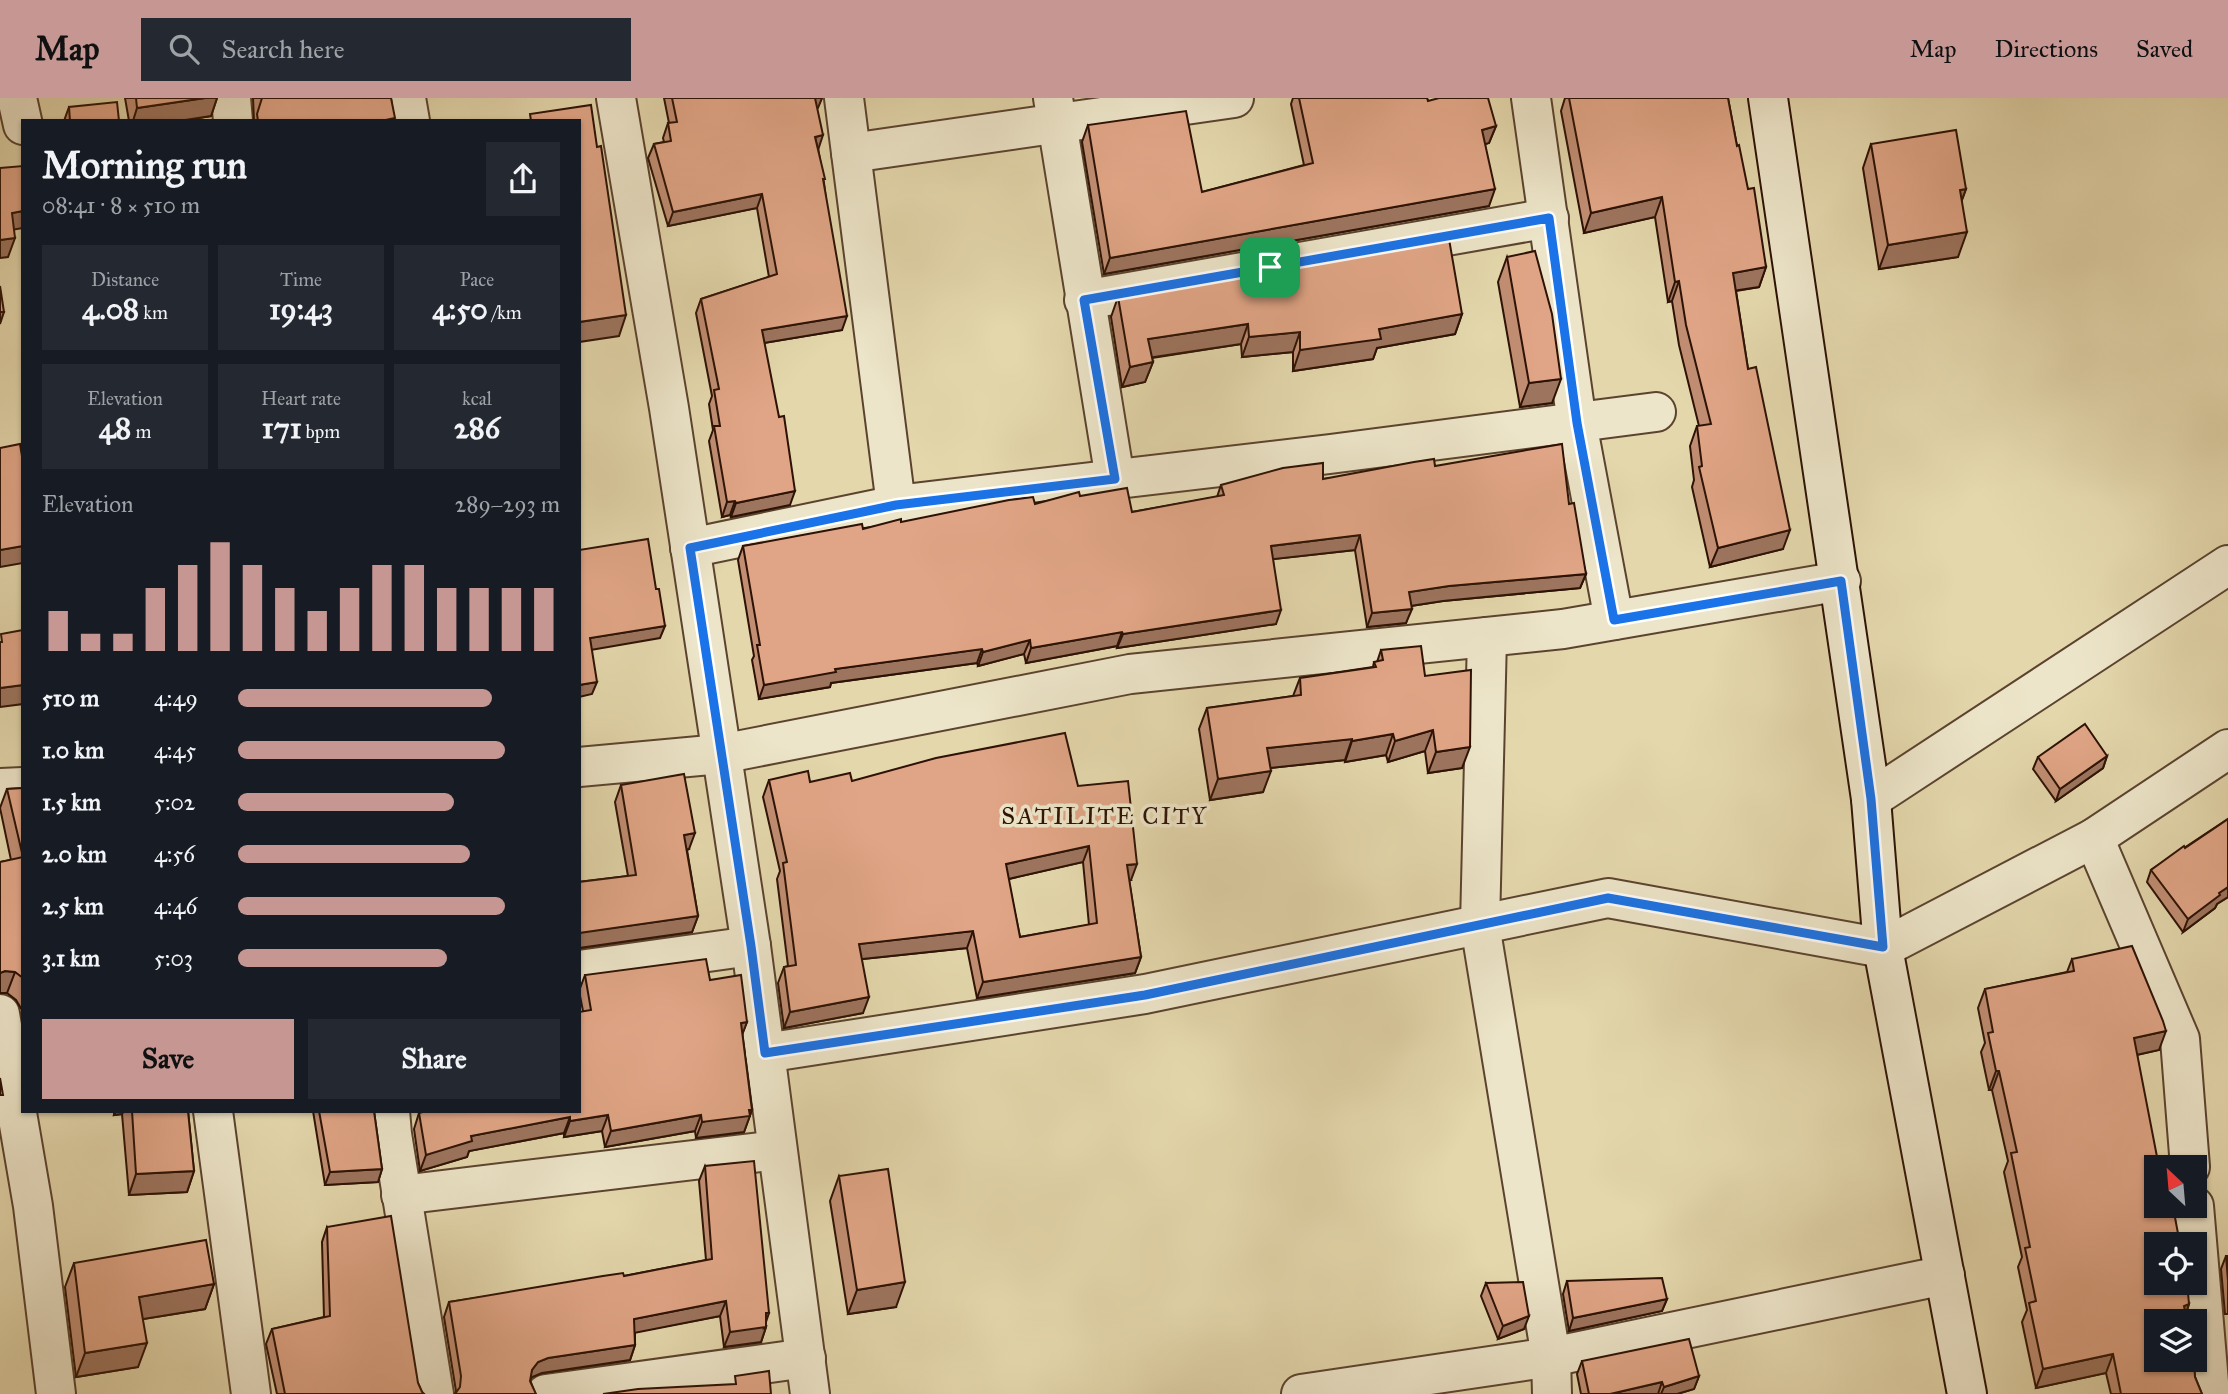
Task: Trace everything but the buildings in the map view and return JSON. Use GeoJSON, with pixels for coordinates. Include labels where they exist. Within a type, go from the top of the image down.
{"type":"FeatureCollection","features":[{"type":"Feature","properties":{"kind":"street"},"geometry":{"type":"LineString","coordinates":[[17,98],[22,119]]}},
{"type":"Feature","properties":{"kind":"street"},"geometry":{"type":"LineString","coordinates":[[231,98],[233,119]]}},
{"type":"Feature","properties":{"kind":"street"},"geometry":{"type":"LineString","coordinates":[[406,98],[410,119]]}},
{"type":"Feature","properties":{"kind":"street"},"geometry":{"type":"LineString","coordinates":[[546,1394],[808,1376],[751,946],[668,408],[616,98]]}},
{"type":"Feature","properties":{"kind":"street"},"geometry":{"type":"LineString","coordinates":[[844,98],[896,505]]}},
{"type":"Feature","properties":{"kind":"street"},"geometry":{"type":"LineString","coordinates":[[851,153],[1054,111],[1234,98]]}},
{"type":"Feature","properties":{"kind":"street"},"geometry":{"type":"LineString","coordinates":[[1531,98],[1577,423],[1614,620]]}},
{"type":"Feature","properties":{"kind":"street"},"geometry":{"type":"LineString","coordinates":[[1768,98],[1871,799],[1883,947],[1967,1394]]}},
{"type":"Feature","properties":{"kind":"street"},"geometry":{"type":"LineString","coordinates":[[1054,111],[1115,479]]}},
{"type":"Feature","properties":{"kind":"street"},"geometry":{"type":"LineString","coordinates":[[1084,300],[1549,218]]}},
{"type":"Feature","properties":{"kind":"street"},"geometry":{"type":"LineString","coordinates":[[690,548],[896,505],[1656,412]]}},
{"type":"Feature","properties":{"kind":"street"},"geometry":{"type":"LineString","coordinates":[[1871,799],[2228,565]]}},
{"type":"Feature","properties":{"kind":"street"},"geometry":{"type":"LineString","coordinates":[[581,767],[721,754],[1129,674],[1563,629],[1841,581]]}},
{"type":"Feature","properties":{"kind":"street"},"geometry":{"type":"LineString","coordinates":[[1487,636],[1480,925],[1551,1357],[1552,1394]]}},
{"type":"Feature","properties":{"kind":"street"},"geometry":{"type":"LineString","coordinates":[[765,1053],[1145,995],[1608,898],[1883,947],[2095,838],[2228,749]]}},
{"type":"Feature","properties":{"kind":"street"},"geometry":{"type":"LineString","coordinates":[[0,788],[21,787]]}},
{"type":"Feature","properties":{"kind":"street"},"geometry":{"type":"LineString","coordinates":[[2095,838],[2180,1039],[2189,1155]]}},
{"type":"Feature","properties":{"kind":"street"},"geometry":{"type":"LineString","coordinates":[[581,970],[751,946]]}},
{"type":"Feature","properties":{"kind":"street"},"geometry":{"type":"LineString","coordinates":[[0,1014],[33,1206],[56,1394]]}},
{"type":"Feature","properties":{"kind":"street"},"geometry":{"type":"LineString","coordinates":[[213,1113],[251,1394]]}},
{"type":"Feature","properties":{"kind":"street"},"geometry":{"type":"LineString","coordinates":[[390,1113],[434,1394]]}},
{"type":"Feature","properties":{"kind":"street"},"geometry":{"type":"LineString","coordinates":[[401,1195],[778,1150]]}},
{"type":"Feature","properties":{"kind":"street"},"geometry":{"type":"LineString","coordinates":[[2195,1218],[2215,1380]]}},
{"type":"Feature","properties":{"kind":"street"},"geometry":{"type":"LineString","coordinates":[[1301,1394],[1551,1357],[1945,1275]]}},
{"type":"Feature","properties":{"kind":"district","name":"SATILITE CITY"},"geometry":{"type":"Point","coordinates":[1105,816]}},
{"type":"Feature","properties":{"kind":"route"},"geometry":{"type":"LineString","coordinates":[[1549,218],[1577,423],[1614,620],[1841,581],[1871,799],[1883,947],[1608,898],[1145,995],[765,1053],[690,548],[896,505],[1115,479],[1084,300],[1270,267],[1549,218]]}}]}
